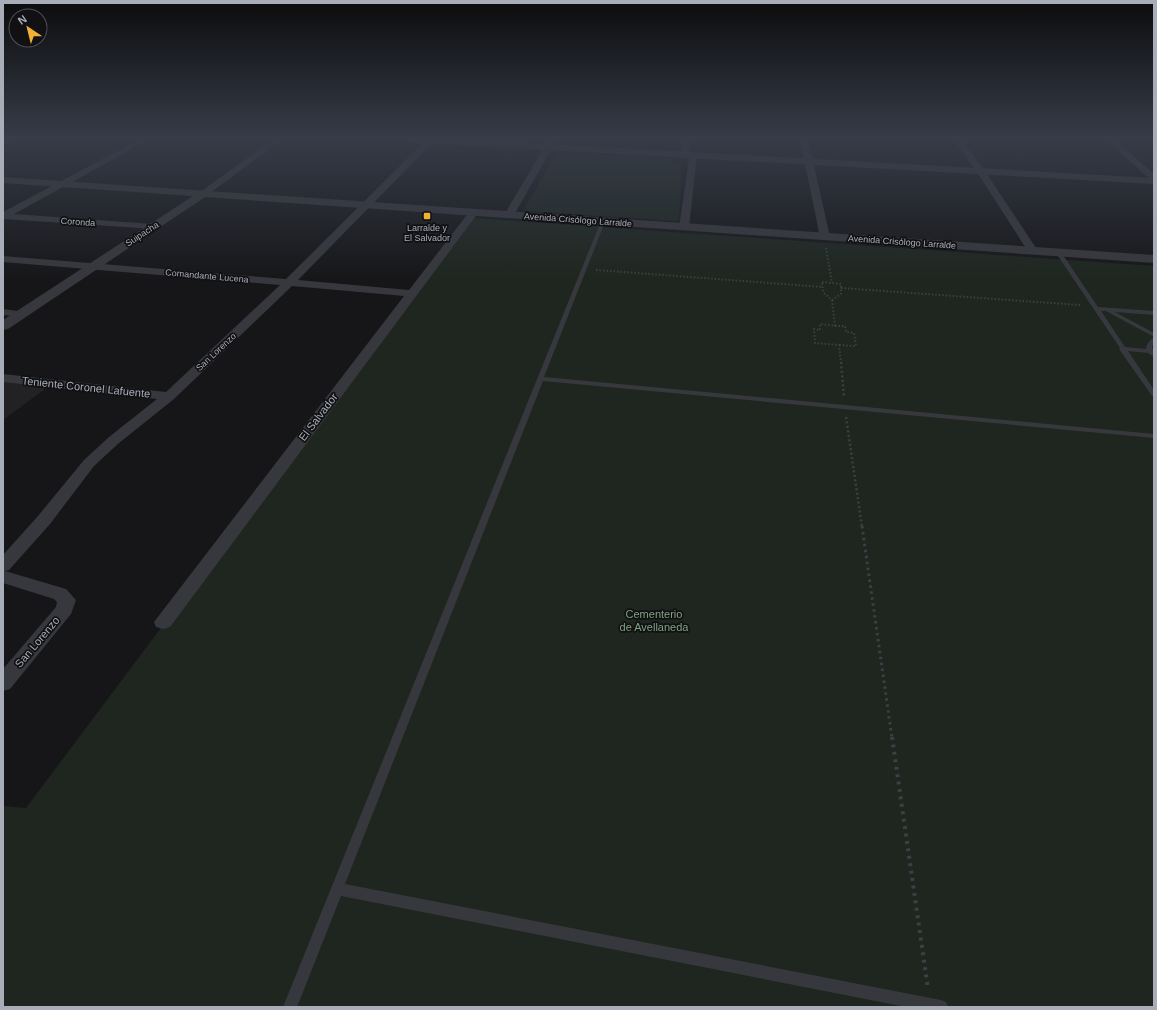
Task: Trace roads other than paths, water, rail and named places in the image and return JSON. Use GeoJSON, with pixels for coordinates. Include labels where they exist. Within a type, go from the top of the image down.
{"type":"FeatureCollection","features":[{"type":"Feature","properties":{"kind":"street"},"geometry":{"type":"LineString","coordinates":[[3,216],[59,186]]}},
{"type":"Feature","properties":{"kind":"street","name":"Avenida Crisólogo Larralde"},"geometry":{"type":"LineString","coordinates":[[93,186],[509,215],[601,225],[684,227],[1033,251],[1061,257],[1154,259]]}},
{"type":"Feature","properties":{"kind":"street","name":"Suipacha"},"geometry":{"type":"LineString","coordinates":[[3,326],[214,186]]}},
{"type":"Feature","properties":{"kind":"street","name":"San Lorenzo"},"geometry":{"type":"LineString","coordinates":[[3,566],[44,520],[89,463],[114,440],[169,396],[289,283],[386,186]]}},
{"type":"Feature","properties":{"kind":"street"},"geometry":{"type":"LineString","coordinates":[[509,215],[526,186]]}},
{"type":"Feature","properties":{"kind":"street"},"geometry":{"type":"LineString","coordinates":[[684,227],[687,186]]}},
{"type":"Feature","properties":{"kind":"street"},"geometry":{"type":"LineString","coordinates":[[814,186],[825,237]]}},
{"type":"Feature","properties":{"kind":"street"},"geometry":{"type":"LineString","coordinates":[[991,186],[1033,251]]}},
{"type":"Feature","properties":{"kind":"street","name":"El Salvador"},"geometry":{"type":"LineString","coordinates":[[163,622],[473,213]]}},
{"type":"Feature","properties":{"kind":"street","name":"Coronda"},"geometry":{"type":"LineString","coordinates":[[3,216],[152,227]]}},
{"type":"Feature","properties":{"kind":"street","name":"Comandante Lucena"},"geometry":{"type":"LineString","coordinates":[[3,259],[411,293]]}},
{"type":"Feature","properties":{"kind":"street"},"geometry":{"type":"LineString","coordinates":[[3,312],[21,314]]}},
{"type":"Feature","properties":{"kind":"street","name":"Teniente Coronel Lafuente"},"geometry":{"type":"LineString","coordinates":[[3,378],[169,396]]}},
{"type":"Feature","properties":{"kind":"street","name":"San Lorenzo"},"geometry":{"type":"LineString","coordinates":[[3,577],[60,594],[67,600],[65,609],[3,683]]}},
{"type":"Feature","properties":{"kind":"lane"},"geometry":{"type":"LineString","coordinates":[[290,1007],[601,225]]}},
{"type":"Feature","properties":{"kind":"lane"},"geometry":{"type":"LineString","coordinates":[[1061,257],[1153,392]]}},
{"type":"Feature","properties":{"kind":"lane"},"geometry":{"type":"LineString","coordinates":[[1095,308],[1154,313]]}},
{"type":"Feature","properties":{"kind":"lane"},"geometry":{"type":"LineString","coordinates":[[1107,310],[1154,335]]}},
{"type":"Feature","properties":{"kind":"lane"},"geometry":{"type":"LineString","coordinates":[[1122,348],[1152,353],[1150,346],[1154,340]]}},
{"type":"Feature","properties":{"kind":"lane"},"geometry":{"type":"LineString","coordinates":[[541,379],[845,406],[1154,436]]}},
{"type":"Feature","properties":{"kind":"lane"},"geometry":{"type":"LineString","coordinates":[[338,889],[934,1006]]}},
{"type":"Feature","properties":{"kind":"place","name":"Larralde y El Salvador"},"geometry":{"type":"Point","coordinates":[427,216]}},
{"type":"Feature","properties":{"kind":"park label","name":"Cementerio de Avellaneda"},"geometry":{"type":"Point","coordinates":[654,620]}}]}
